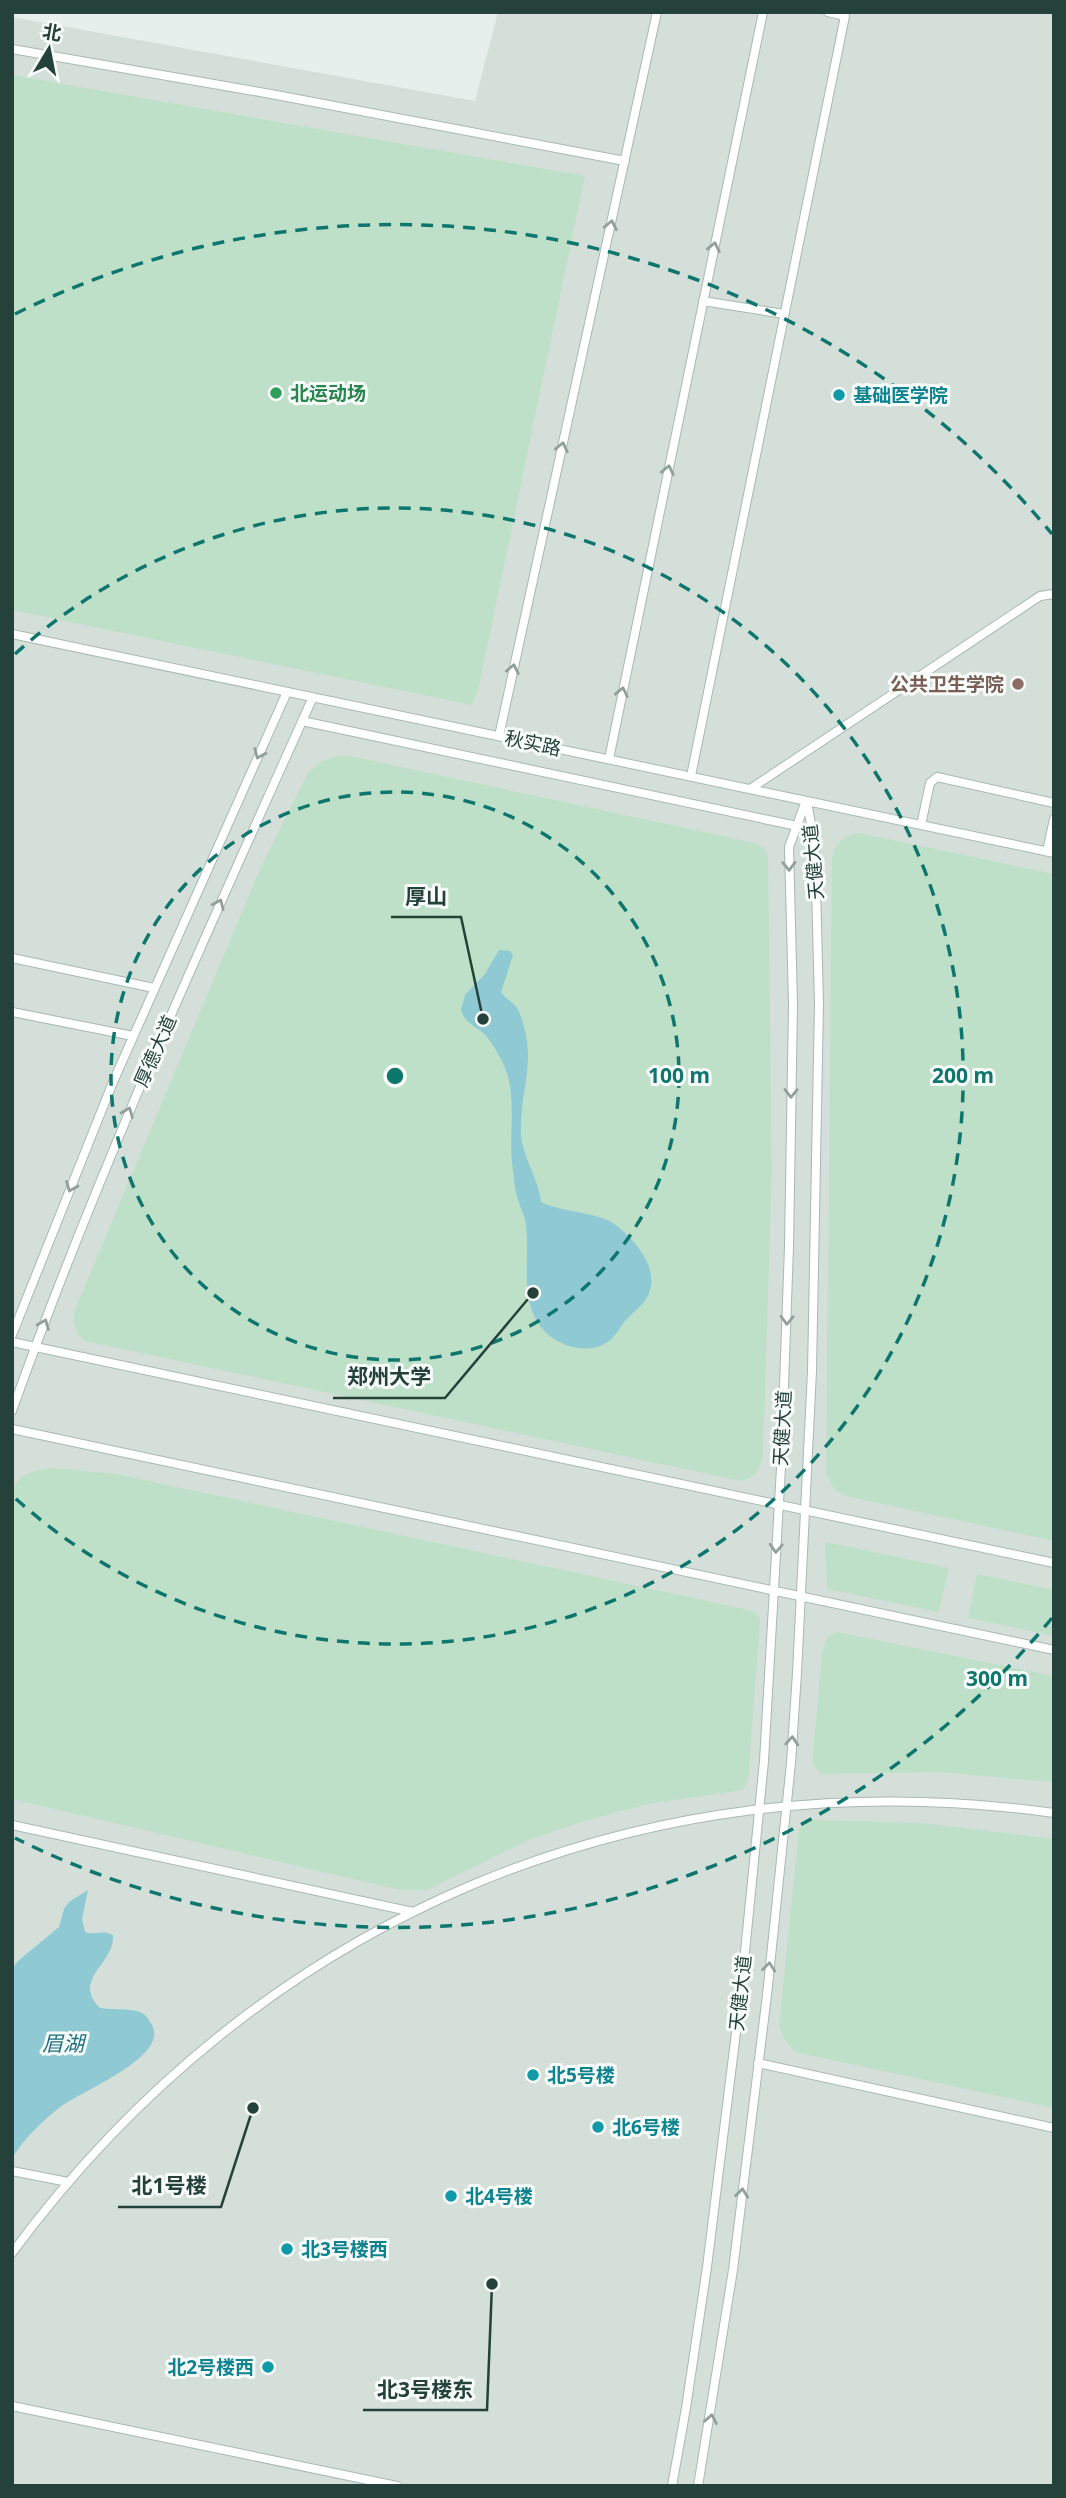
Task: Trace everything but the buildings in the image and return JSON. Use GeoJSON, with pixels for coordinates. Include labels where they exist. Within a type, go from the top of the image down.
{"type":"FeatureCollection","features":[{"type":"Feature","properties":{"kind":"lane"},"geometry":{"type":"LineString","coordinates":[[499,736],[657,12]]}},
{"type":"Feature","properties":{"kind":"lane"},"geometry":{"type":"LineString","coordinates":[[608,759],[763,12]]}},
{"type":"Feature","properties":{"kind":"lane"},"geometry":{"type":"LineString","coordinates":[[691,776],[845,16],[828,12]]}},
{"type":"Feature","properties":{"kind":"lane"},"geometry":{"type":"LineString","coordinates":[[12,49],[271,94],[625,161]]}},
{"type":"Feature","properties":{"kind":"lane"},"geometry":{"type":"LineString","coordinates":[[703,301],[785,314]]}},
{"type":"Feature","properties":{"kind":"lane"},"geometry":{"type":"LineString","coordinates":[[750,789],[1040,596],[1054,594]]}},
{"type":"Feature","properties":{"kind":"lane","name":"秋实路"},"geometry":{"type":"LineString","coordinates":[[12,634],[1050,852]]}},
{"type":"Feature","properties":{"kind":"lane","name":"厚德大道"},"geometry":{"type":"LineString","coordinates":[[12,1335],[133,1036],[287,692]]}},
{"type":"Feature","properties":{"kind":"lane","name":"厚德大道"},"geometry":{"type":"LineString","coordinates":[[12,1410],[137,1091],[313,697]]}},
{"type":"Feature","properties":{"kind":"lane"},"geometry":{"type":"LineString","coordinates":[[302,722],[797,826]]}},
{"type":"Feature","properties":{"kind":"lane"},"geometry":{"type":"LineString","coordinates":[[921,825],[930,783],[937,777],[1054,803]]}},
{"type":"Feature","properties":{"kind":"lane","name":"天健大道"},"geometry":{"type":"LineString","coordinates":[[672,2486],[707,2266],[741,1992],[771,1672],[785,1370],[791,1147],[793,1004],[789,847],[806,800]]}},
{"type":"Feature","properties":{"kind":"lane","name":"天健大道"},"geometry":{"type":"LineString","coordinates":[[698,2486],[733,2270],[786,1806],[797,1673],[815,1248],[819,1004],[815,846],[806,800]]}},
{"type":"Feature","properties":{"kind":"lane"},"geometry":{"type":"LineString","coordinates":[[1050,852],[1054,820]]}},
{"type":"Feature","properties":{"kind":"lane"},"geometry":{"type":"LineString","coordinates":[[12,958],[154,988]]}},
{"type":"Feature","properties":{"kind":"lane"},"geometry":{"type":"LineString","coordinates":[[12,1012],[133,1036]]}},
{"type":"Feature","properties":{"kind":"lane"},"geometry":{"type":"LineString","coordinates":[[12,1342],[1054,1563]]}},
{"type":"Feature","properties":{"kind":"lane"},"geometry":{"type":"LineString","coordinates":[[12,1429],[1054,1650]]}},
{"type":"Feature","properties":{"kind":"lane"},"geometry":{"type":"LineString","coordinates":[[12,2253],[68,2182],[113,2132],[160,2085],[242,2017],[330,1958],[414,1912],[483,1881],[573,1849],[677,1822],[759,1809],[890,1801],[984,1805],[1054,1813]]}},
{"type":"Feature","properties":{"kind":"lane"},"geometry":{"type":"LineString","coordinates":[[12,1825],[414,1912]]}},
{"type":"Feature","properties":{"kind":"lane"},"geometry":{"type":"LineString","coordinates":[[758,2063],[1054,2127]]}},
{"type":"Feature","properties":{"kind":"lane"},"geometry":{"type":"LineString","coordinates":[[12,2171],[68,2182]]}},
{"type":"Feature","properties":{"kind":"lane"},"geometry":{"type":"LineString","coordinates":[[12,2406],[397,2486]]}},
{"type":"Feature","properties":{"kind":"shaded area"},"geometry":{"type":"Polygon","coordinates":[[[498,12],[1054,12],[1054,2486],[12,2486],[12,17],[475,101],[498,12]]]}},
{"type":"Feature","properties":{"kind":"green space","name":"北运动场"},"geometry":{"type":"Polygon","coordinates":[[[12,75],[585,176],[479,686],[472,705],[12,610],[12,75]]]}},
{"type":"Feature","properties":{"kind":"green space"},"geometry":{"type":"Polygon","coordinates":[[[337,756],[350,756],[755,843],[764,848],[768,855],[772,1170],[763,1453],[759,1468],[751,1477],[741,1481],[85,1341],[77,1332],[74,1312],[260,869],[308,773],[322,761],[337,756]]]}},
{"type":"Feature","properties":{"kind":"green space"},"geometry":{"type":"Polygon","coordinates":[[[859,833],[1054,874],[1054,1541],[846,1496],[834,1489],[826,1474],[832,857],[841,840],[859,833]]]}},
{"type":"Feature","properties":{"kind":"green space"},"geometry":{"type":"Polygon","coordinates":[[[51,1468],[116,1474],[749,1610],[759,1615],[760,1623],[748,1780],[743,1790],[648,1804],[587,1820],[531,1839],[427,1890],[400,1890],[12,1799],[12,1492],[22,1477],[51,1468]]]}},
{"type":"Feature","properties":{"kind":"green space"},"geometry":{"type":"Polygon","coordinates":[[[825,1542],[949,1568],[939,1612],[827,1589],[825,1542]]]}},
{"type":"Feature","properties":{"kind":"green space"},"geometry":{"type":"Polygon","coordinates":[[[977,1574],[1054,1590],[1054,1636],[968,1618],[977,1574]]]}},
{"type":"Feature","properties":{"kind":"green space"},"geometry":{"type":"Polygon","coordinates":[[[837,1632],[1054,1676],[1054,1782],[938,1772],[820,1774],[812,1763],[822,1653],[827,1638],[837,1632]]]}},
{"type":"Feature","properties":{"kind":"green space"},"geometry":{"type":"Polygon","coordinates":[[[809,1820],[923,1823],[1054,1839],[1054,2108],[795,2052],[785,2040],[779,2026],[799,1829],[809,1820]]]}},
{"type":"Feature","properties":{"kind":"water"},"geometry":{"type":"Polygon","coordinates":[[[499,950],[510,951],[513,955],[501,992],[517,1009],[525,1030],[528,1060],[521,1135],[541,1202],[600,1217],[616,1225],[640,1249],[650,1270],[650,1291],[644,1302],[611,1339],[596,1347],[574,1347],[554,1339],[542,1328],[529,1301],[526,1225],[517,1195],[512,1163],[510,1084],[492,1044],[465,1019],[461,1010],[465,995],[485,974],[499,950]]]}},
{"type":"Feature","properties":{"kind":"water","name":"眉湖"},"geometry":{"type":"Polygon","coordinates":[[[88,1890],[82,1919],[85,1932],[113,1935],[108,1955],[92,1980],[92,1998],[100,2008],[142,2013],[152,2025],[154,2037],[148,2049],[136,2061],[69,2101],[39,2125],[12,2158],[12,1969],[59,1927],[69,1902],[88,1890]]]}},
{"type":"Feature","properties":{"kind":"place","name":"北运动场"},"geometry":{"type":"Point","coordinates":[276,393]}},
{"type":"Feature","properties":{"kind":"place","name":"基础医学院"},"geometry":{"type":"Point","coordinates":[839,395]}},
{"type":"Feature","properties":{"kind":"place","name":"公共卫生学院"},"geometry":{"type":"Point","coordinates":[1018,684]}},
{"type":"Feature","properties":{"kind":"place","name":"厚山"},"geometry":{"type":"Point","coordinates":[483,1019]}},
{"type":"Feature","properties":{"kind":"place","name":"郑州大学"},"geometry":{"type":"Point","coordinates":[533,1293]}},
{"type":"Feature","properties":{"kind":"place","name":"北5号楼"},"geometry":{"type":"Point","coordinates":[533,2075]}},
{"type":"Feature","properties":{"kind":"place","name":"北1号楼"},"geometry":{"type":"Point","coordinates":[253,2108]}},
{"type":"Feature","properties":{"kind":"place","name":"北6号楼"},"geometry":{"type":"Point","coordinates":[598,2127]}},
{"type":"Feature","properties":{"kind":"place","name":"北4号楼"},"geometry":{"type":"Point","coordinates":[451,2196]}},
{"type":"Feature","properties":{"kind":"place","name":"北3号楼西"},"geometry":{"type":"Point","coordinates":[287,2249]}},
{"type":"Feature","properties":{"kind":"place","name":"北3号楼东"},"geometry":{"type":"Point","coordinates":[492,2284]}},
{"type":"Feature","properties":{"kind":"place","name":"北2号楼西"},"geometry":{"type":"Point","coordinates":[268,2367]}}]}
